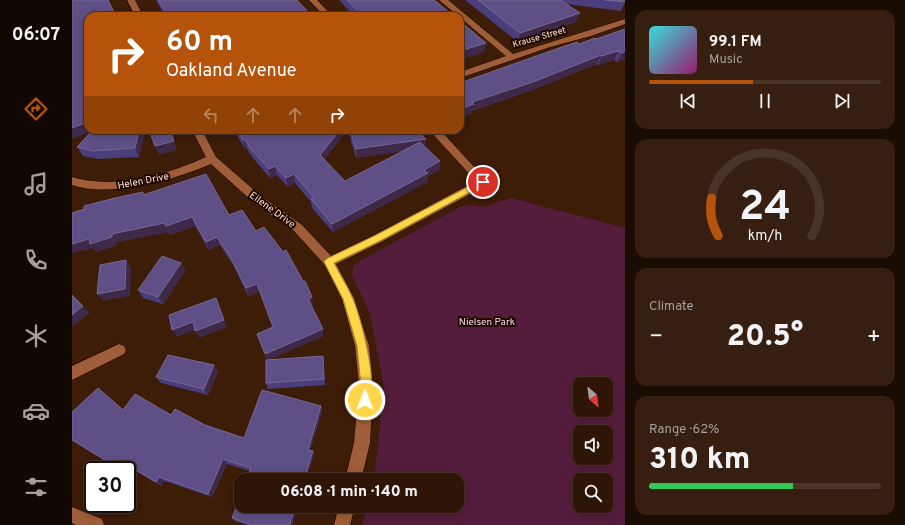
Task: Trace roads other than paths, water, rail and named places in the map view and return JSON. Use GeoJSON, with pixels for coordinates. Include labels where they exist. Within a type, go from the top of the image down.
{"type":"FeatureCollection","features":[{"type":"Feature","properties":{"kind":"street"},"geometry":{"type":"LineString","coordinates":[[131,0],[137,12]]}},
{"type":"Feature","properties":{"kind":"street"},"geometry":{"type":"LineString","coordinates":[[313,0],[324,12]]}},
{"type":"Feature","properties":{"kind":"street"},"geometry":{"type":"LineString","coordinates":[[443,0],[458,12]]}},
{"type":"Feature","properties":{"kind":"street"},"geometry":{"type":"LineString","coordinates":[[464,17],[511,56]]}},
{"type":"Feature","properties":{"kind":"street","name":"Krause Street"},"geometry":{"type":"LineString","coordinates":[[464,74],[547,44],[588,34],[625,21]]}},
{"type":"Feature","properties":{"kind":"street","name":"Eilene Drive"},"geometry":{"type":"LineString","coordinates":[[199,134],[212,159],[257,198],[298,228],[329,262],[348,298],[362,346],[366,386],[362,443],[355,473]]}},
{"type":"Feature","properties":{"kind":"street"},"geometry":{"type":"LineString","coordinates":[[329,262],[377,239],[483,182],[438,134]]}},
{"type":"Feature","properties":{"kind":"street","name":"Helen Drive"},"geometry":{"type":"LineString","coordinates":[[72,181],[78,184],[114,185],[130,183],[161,178],[212,159]]}},
{"type":"Feature","properties":{"kind":"street"},"geometry":{"type":"LineString","coordinates":[[72,373],[118,350]]}},
{"type":"Feature","properties":{"kind":"street"},"geometry":{"type":"LineString","coordinates":[[342,525],[345,513]]}},
{"type":"Feature","properties":{"kind":"street"},"geometry":{"type":"LineString","coordinates":[[72,515],[96,525]]}},
{"type":"Feature","properties":{"kind":"park label","name":"Nielsen Park"},"geometry":{"type":"Point","coordinates":[487,321]}}]}
